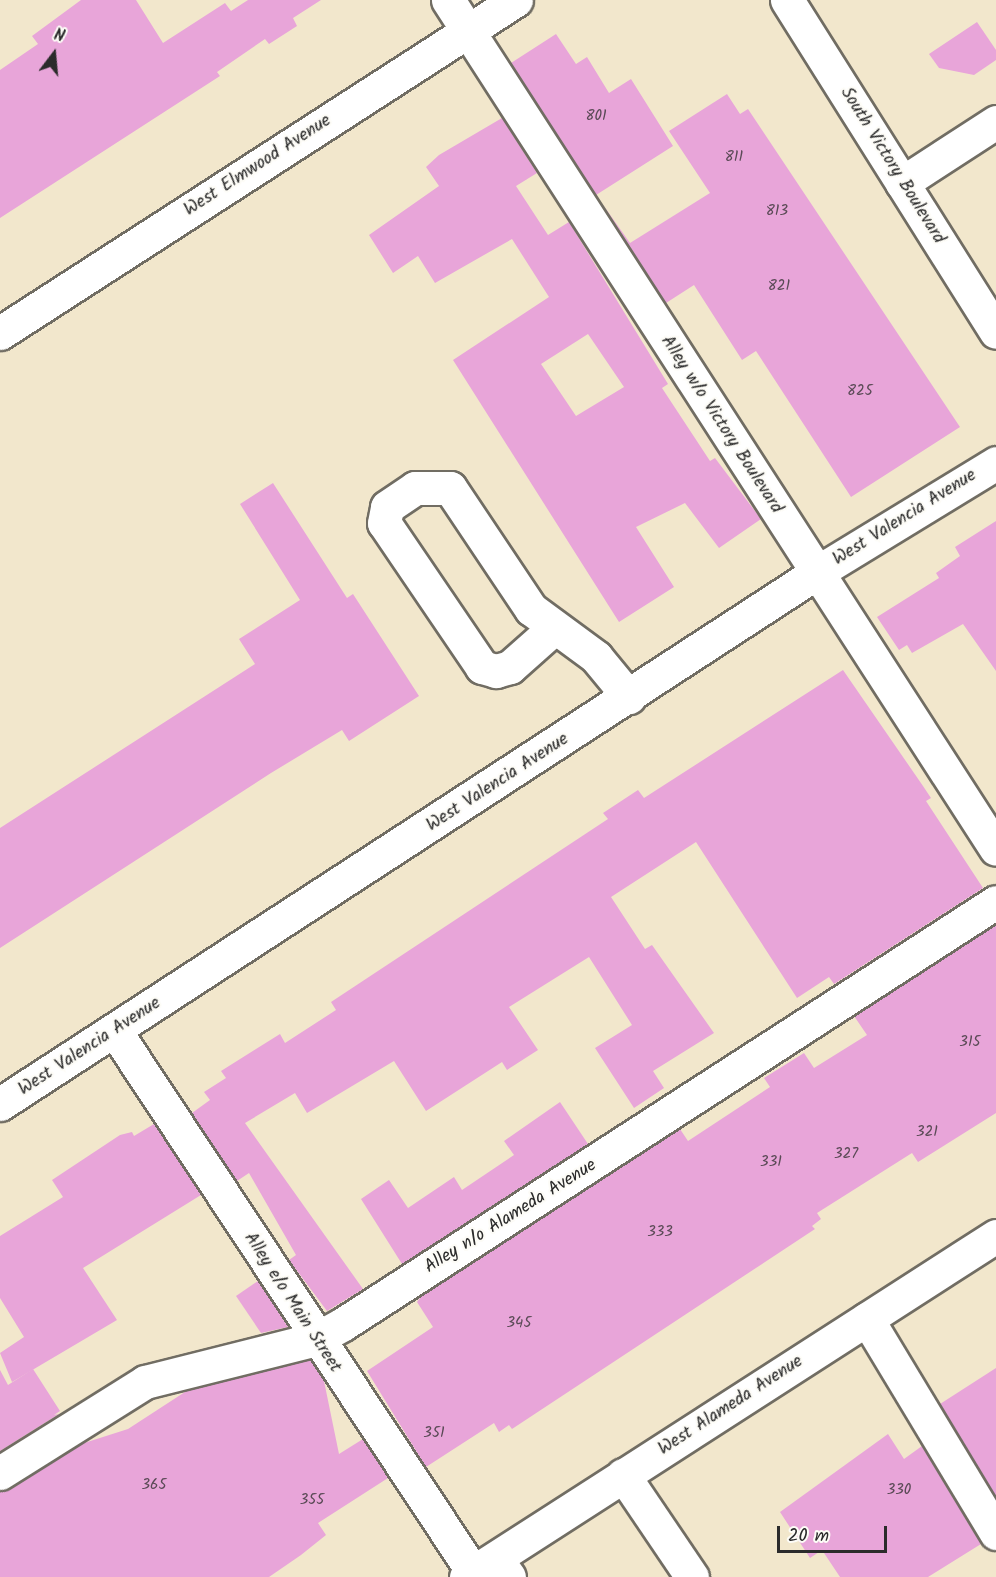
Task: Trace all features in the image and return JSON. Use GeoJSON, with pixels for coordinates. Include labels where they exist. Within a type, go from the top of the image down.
{"type":"FeatureCollection","features":[{"type":"Feature","properties":{"kind":"street","name":"Alley w/o Victory Boulevard"},"geometry":{"type":"LineString","coordinates":[[448,0],[996,849]]}},
{"type":"Feature","properties":{"kind":"street","name":"West Elmwood Avenue"},"geometry":{"type":"LineString","coordinates":[[0,333],[516,0]]}},
{"type":"Feature","properties":{"kind":"street","name":"South Victory Boulevard"},"geometry":{"type":"LineString","coordinates":[[788,0],[996,332]]}},
{"type":"Feature","properties":{"kind":"street"},"geometry":{"type":"LineString","coordinates":[[902,183],[996,122]]}},
{"type":"Feature","properties":{"kind":"street","name":"West Valencia Avenue"},"geometry":{"type":"LineString","coordinates":[[0,1104],[629,697],[816,573],[996,463]]}},
{"type":"Feature","properties":{"kind":"street"},"geometry":{"type":"LineString","coordinates":[[554,628],[510,667],[496,671],[482,668],[384,523],[387,507],[415,488],[450,488],[531,609],[596,657],[629,697]]}},
{"type":"Feature","properties":{"kind":"street","name":"Alley n/o Alameda Avenue"},"geometry":{"type":"LineString","coordinates":[[0,1473],[145,1382],[316,1339],[732,1077],[996,902]]}},
{"type":"Feature","properties":{"kind":"street","name":"Alley e/o Main Street"},"geometry":{"type":"LineString","coordinates":[[115,1031],[316,1339],[486,1571]]}},
{"type":"Feature","properties":{"kind":"street","name":"West Alameda Avenue"},"geometry":{"type":"LineString","coordinates":[[486,1571],[623,1475],[996,1236]]}},
{"type":"Feature","properties":{"kind":"street"},"geometry":{"type":"LineString","coordinates":[[867,1319],[996,1533]]}},
{"type":"Feature","properties":{"kind":"street"},"geometry":{"type":"LineString","coordinates":[[623,1475],[692,1577]]}},
{"type":"Feature","properties":{"kind":"building"},"geometry":{"type":"Polygon","coordinates":[[[81,0],[136,0],[163,43],[225,3],[231,11],[248,0],[321,0],[293,18],[297,26],[269,44],[265,39],[217,72],[220,76],[0,218],[0,70],[38,44],[32,36],[81,0]]]}},
{"type":"Feature","properties":{"kind":"building"},"geometry":{"type":"Polygon","coordinates":[[[977,22],[996,50],[996,60],[974,75],[939,68],[929,54],[977,22]]]}},
{"type":"Feature","properties":{"kind":"building"},"geometry":{"type":"Polygon","coordinates":[[[556,34],[576,64],[587,57],[609,93],[631,79],[673,146],[596,195],[511,63],[556,34]]]}},
{"type":"Feature","properties":{"kind":"building"},"geometry":{"type":"Polygon","coordinates":[[[727,94],[740,114],[748,109],[960,427],[851,497],[756,351],[742,360],[694,285],[666,303],[601,202],[630,243],[710,193],[669,131],[727,94]]]}},
{"type":"Feature","properties":{"kind":"building"},"geometry":{"type":"Polygon","coordinates":[[[502,118],[537,173],[516,186],[548,235],[569,222],[668,384],[662,388],[710,461],[715,458],[761,519],[719,548],[685,503],[636,527],[674,587],[619,622],[453,360],[549,297],[512,239],[435,283],[418,256],[393,273],[369,235],[439,186],[426,167],[439,155],[502,118]],[[588,334],[541,364],[576,416],[624,387],[588,334]]]}},
{"type":"Feature","properties":{"kind":"building"},"geometry":{"type":"Polygon","coordinates":[[[273,483],[347,598],[353,594],[419,696],[349,741],[342,730],[271,773],[0,948],[0,828],[255,664],[239,639],[300,600],[240,504],[273,483]]]}},
{"type":"Feature","properties":{"kind":"building"},"geometry":{"type":"Polygon","coordinates":[[[996,521],[996,671],[963,624],[912,653],[907,645],[899,650],[877,617],[939,578],[936,573],[960,556],[955,547],[996,521]]]}},
{"type":"Feature","properties":{"kind":"building"},"geometry":{"type":"Polygon","coordinates":[[[843,670],[931,798],[926,801],[983,888],[834,984],[829,977],[797,998],[696,842],[611,897],[645,949],[652,945],[714,1033],[653,1071],[664,1088],[634,1108],[595,1048],[632,1025],[589,957],[509,1007],[538,1050],[507,1070],[502,1062],[426,1111],[394,1061],[307,1113],[295,1093],[245,1123],[363,1289],[327,1311],[289,1260],[296,1255],[249,1173],[237,1181],[192,1113],[210,1100],[204,1092],[226,1078],[221,1071],[280,1034],[285,1043],[336,1010],[331,1002],[608,819],[603,813],[638,790],[644,798],[843,670]]]}},
{"type":"Feature","properties":{"kind":"building"},"geometry":{"type":"Polygon","coordinates":[[[996,924],[996,1113],[918,1162],[912,1153],[817,1213],[821,1219],[812,1226],[815,1229],[512,1429],[509,1425],[499,1432],[494,1423],[426,1467],[367,1371],[433,1327],[417,1302],[422,1295],[680,1129],[688,1141],[770,1087],[764,1078],[804,1053],[814,1068],[867,1035],[854,1016],[996,924]]]}},
{"type":"Feature","properties":{"kind":"building"},"geometry":{"type":"Polygon","coordinates":[[[560,1102],[588,1144],[402,1264],[361,1199],[389,1180],[408,1208],[454,1177],[462,1190],[514,1155],[504,1141],[560,1102]]]}},
{"type":"Feature","properties":{"kind":"building"},"geometry":{"type":"Polygon","coordinates":[[[154,1124],[201,1195],[83,1268],[117,1320],[12,1382],[0,1353],[24,1337],[0,1298],[0,1236],[63,1197],[52,1180],[120,1135],[132,1132],[134,1136],[154,1124]]]}},
{"type":"Feature","properties":{"kind":"building"},"geometry":{"type":"Polygon","coordinates":[[[258,1281],[288,1327],[261,1333],[236,1296],[258,1281]]]}},
{"type":"Feature","properties":{"kind":"building"},"geometry":{"type":"Polygon","coordinates":[[[310,1360],[324,1381],[339,1454],[363,1439],[388,1478],[318,1523],[326,1535],[301,1555],[269,1577],[0,1577],[0,1492],[81,1444],[128,1429],[188,1390],[310,1360]]]}},
{"type":"Feature","properties":{"kind":"building"},"geometry":{"type":"Polygon","coordinates":[[[996,1368],[996,1497],[940,1404],[996,1368]]]}},
{"type":"Feature","properties":{"kind":"building"},"geometry":{"type":"Polygon","coordinates":[[[33,1369],[60,1411],[54,1415],[59,1414],[0,1451],[0,1370],[8,1385],[33,1369]]]}},
{"type":"Feature","properties":{"kind":"building"},"geometry":{"type":"Polygon","coordinates":[[[888,1434],[904,1459],[922,1446],[981,1544],[928,1577],[840,1577],[822,1550],[810,1558],[780,1512],[888,1434]]]}}]}
